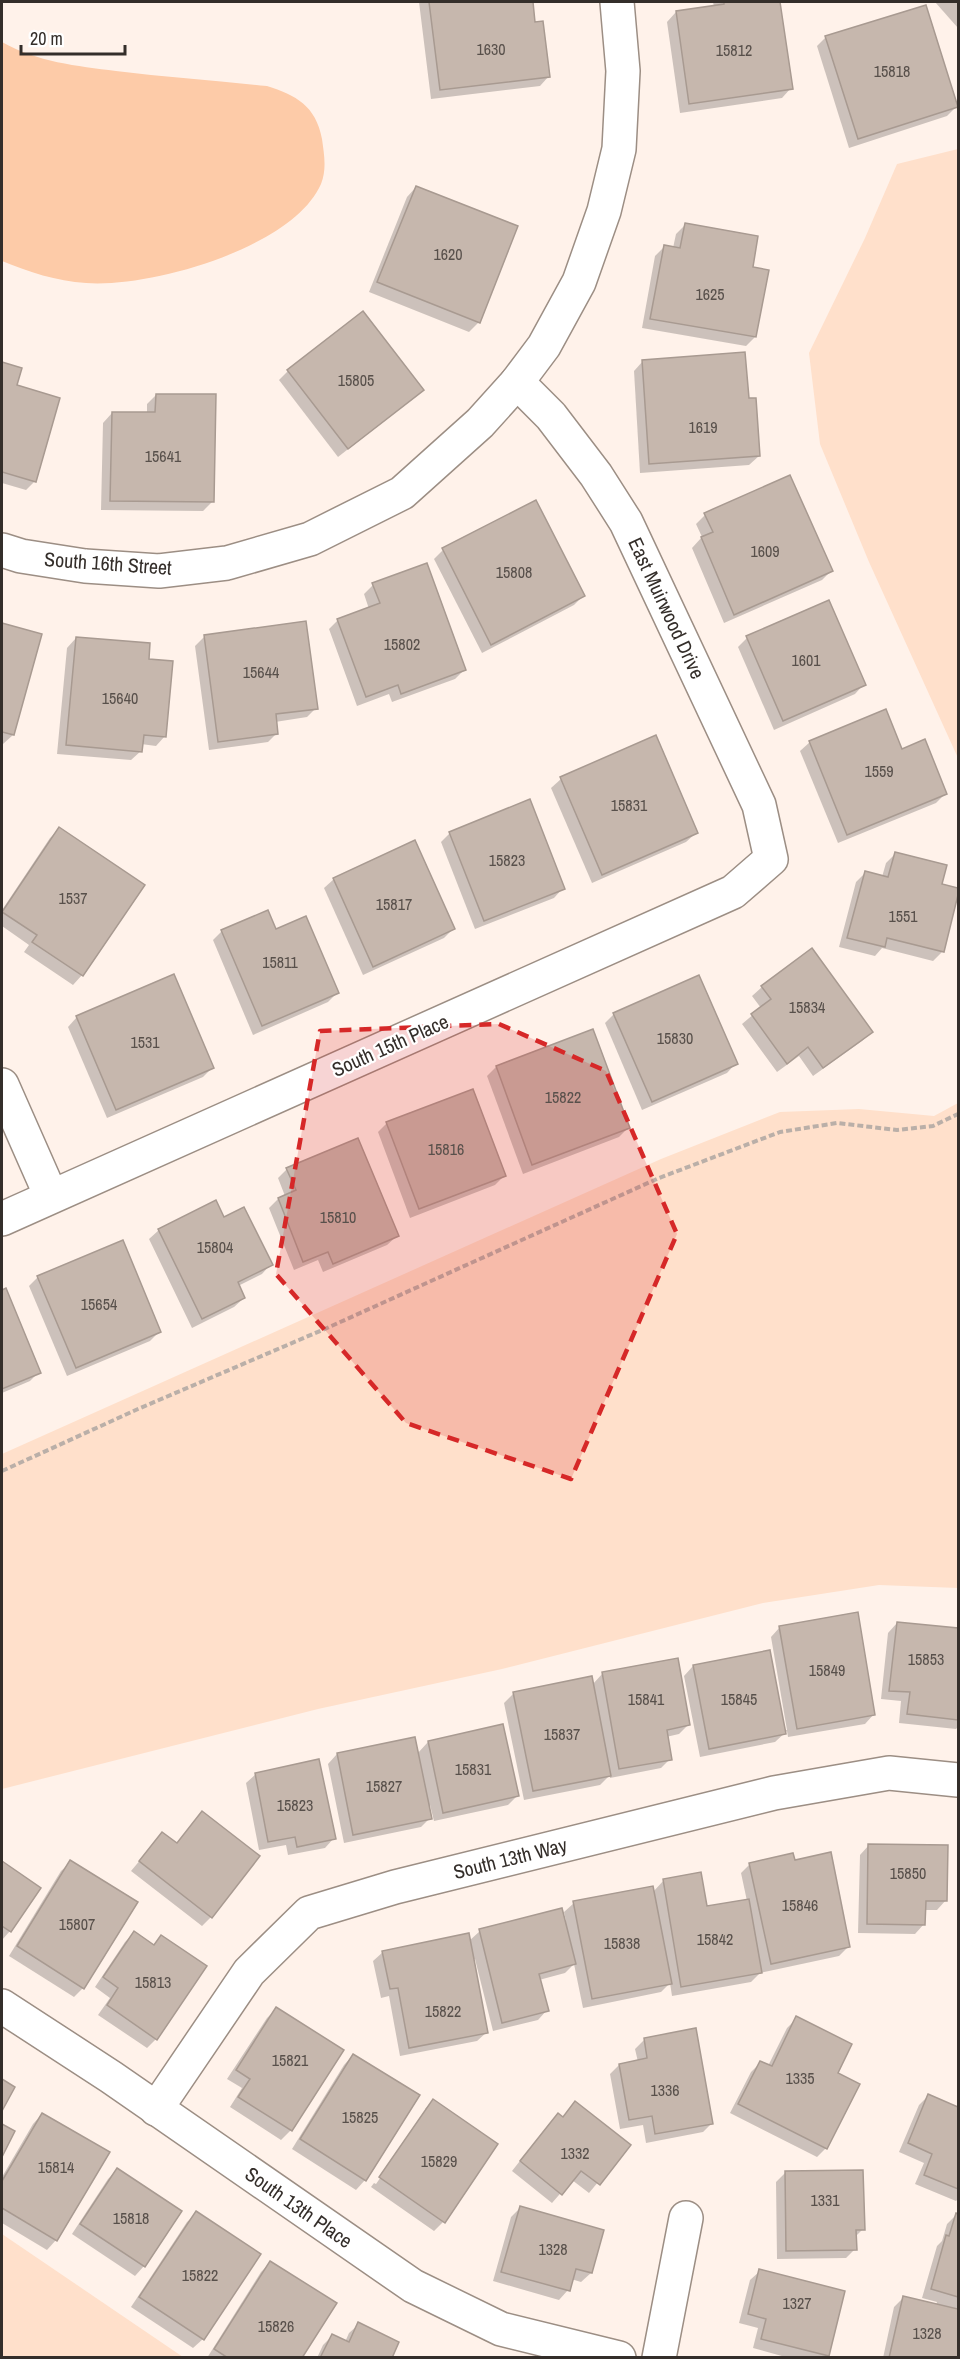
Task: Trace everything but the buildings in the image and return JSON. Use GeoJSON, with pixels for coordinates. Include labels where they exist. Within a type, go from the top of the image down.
{"type":"FeatureCollection","features":[{"type":"Feature","properties":{"kind":"street","name":"South 16th Street"},"geometry":{"type":"LineString","coordinates":[[2,550],[21,556],[85,566],[159,571],[227,563],[310,538],[402,493],[480,423],[517,382],[544,346],[579,282],[604,211],[619,149],[623,70],[617,2]]}},
{"type":"Feature","properties":{"kind":"street","name":"East Muirwood Drive"},"geometry":{"type":"LineString","coordinates":[[517,382],[551,416],[596,475],[626,522],[759,805],[771,859]]}},
{"type":"Feature","properties":{"kind":"street","name":"South 15th Place"},"geometry":{"type":"LineString","coordinates":[[2,1219],[733,892],[771,859]]}},
{"type":"Feature","properties":{"kind":"street"},"geometry":{"type":"LineString","coordinates":[[2,1085],[51,1196]]}},
{"type":"Feature","properties":{"kind":"street","name":"South 13th Way"},"geometry":{"type":"LineString","coordinates":[[156,2109],[249,1972],[309,1913],[395,1887],[774,1792],[889,1773],[958,1780]]}},
{"type":"Feature","properties":{"kind":"street","name":"South 13th Place"},"geometry":{"type":"LineString","coordinates":[[2,2006],[413,2286],[501,2329],[619,2358]]}},
{"type":"Feature","properties":{"kind":"street"},"geometry":{"type":"LineString","coordinates":[[659,2358],[687,2218]]}},
{"type":"Feature","properties":{"kind":"path"},"geometry":{"type":"LineString","coordinates":[[2,1471],[148,1404],[327,1329],[659,1178],[780,1132],[837,1123],[897,1130],[933,1126],[958,1114]]}},
{"type":"Feature","properties":{"kind":"highlighted area"},"geometry":{"type":"Polygon","coordinates":[[[499,1024],[606,1071],[677,1234],[571,1479],[406,1423],[276,1274],[320,1031],[499,1024]]]}},
{"type":"Feature","properties":{"kind":"shaded area"},"geometry":{"type":"Polygon","coordinates":[[[2,42],[43,59],[72,65],[267,86],[287,93],[310,110],[319,128],[324,162],[321,184],[305,207],[281,227],[251,245],[181,271],[146,279],[86,283],[43,275],[2,261],[2,42]]]}},
{"type":"Feature","properties":{"kind":"shaded area"},"geometry":{"type":"Polygon","coordinates":[[[958,149],[958,758],[869,562],[820,444],[809,353],[865,238],[897,164],[958,149]]]}},
{"type":"Feature","properties":{"kind":"shaded area"},"geometry":{"type":"Polygon","coordinates":[[[958,1103],[958,1588],[879,1585],[763,1603],[502,1669],[318,1709],[2,1789],[2,1454],[661,1159],[780,1112],[859,1109],[934,1116],[958,1103]]]}},
{"type":"Feature","properties":{"kind":"shaded area"},"geometry":{"type":"Polygon","coordinates":[[[2,2234],[183,2357],[2,2357],[2,2234]]]}}]}
